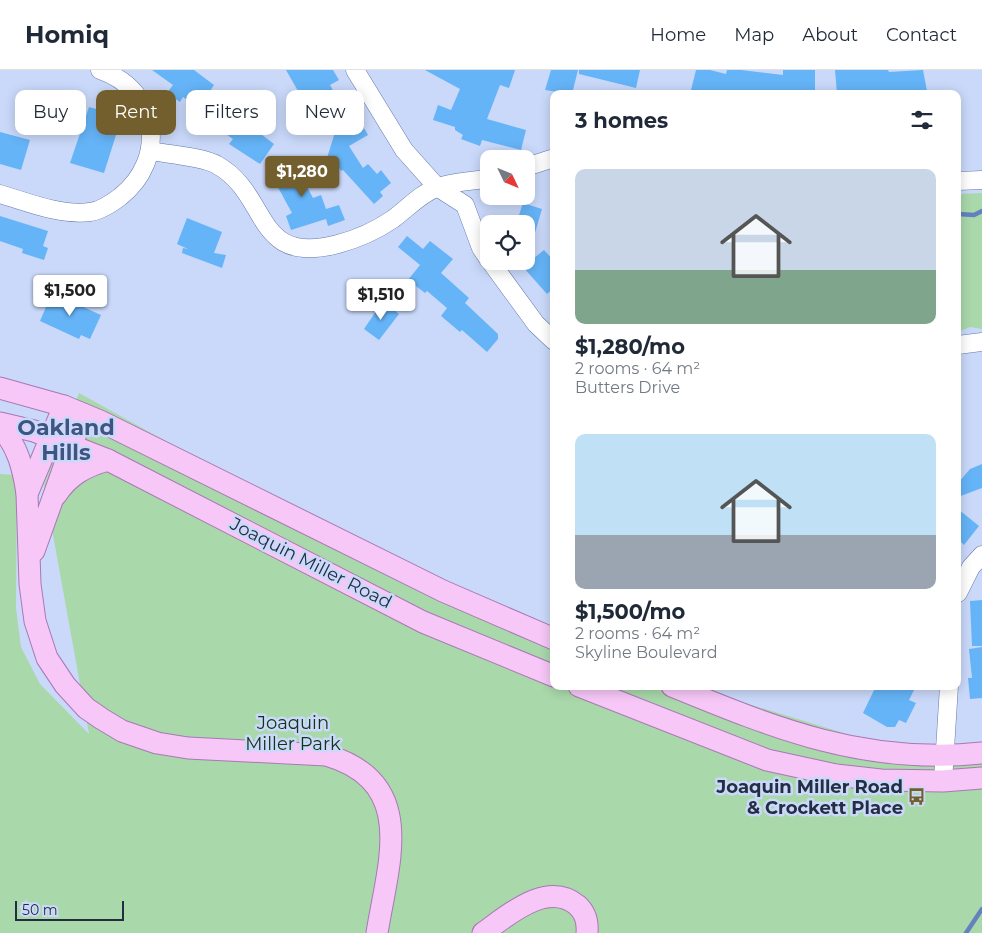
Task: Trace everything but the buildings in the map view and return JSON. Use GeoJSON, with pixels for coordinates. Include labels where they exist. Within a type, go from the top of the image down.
{"type":"FeatureCollection","features":[{"type":"Feature","properties":{"kind":"main road","name":"Joaquin Miller Road"},"geometry":{"type":"LineString","coordinates":[[0,388],[73,410],[443,592],[550,637]]}},
{"type":"Feature","properties":{"kind":"main road"},"geometry":{"type":"LineString","coordinates":[[30,563],[52,501],[62,441],[73,410]]}},
{"type":"Feature","properties":{"kind":"main road","name":"Joaquin Miller Road"},"geometry":{"type":"LineString","coordinates":[[0,423],[62,441],[108,460],[423,622],[550,674]]}},
{"type":"Feature","properties":{"kind":"main road"},"geometry":{"type":"LineString","coordinates":[[0,428],[10,440],[20,460],[27,494],[35,621],[47,658],[74,695],[102,719],[122,731],[164,744],[188,748],[326,755],[339,758],[366,774],[383,797],[388,812],[392,842],[376,933]]}},
{"type":"Feature","properties":{"kind":"main road"},"geometry":{"type":"LineString","coordinates":[[27,494],[32,479],[62,441]]}},
{"type":"Feature","properties":{"kind":"main road"},"geometry":{"type":"LineString","coordinates":[[52,501],[69,478],[79,471],[108,460]]}},
{"type":"Feature","properties":{"kind":"main road"},"geometry":{"type":"LineString","coordinates":[[589,690],[767,760],[836,775],[881,780],[943,781],[982,778]]}},
{"type":"Feature","properties":{"kind":"main road"},"geometry":{"type":"LineString","coordinates":[[682,690],[763,723],[809,738],[880,753],[945,757],[982,753]]}},
{"type":"Feature","properties":{"kind":"main road"},"geometry":{"type":"LineString","coordinates":[[483,933],[530,902],[543,897],[554,896],[564,897],[580,908],[585,916],[587,933]]}},
{"type":"Feature","properties":{"kind":"street"},"geometry":{"type":"LineString","coordinates":[[0,194],[66,212],[91,212],[111,203],[129,190],[142,174],[150,151],[152,136],[146,109],[130,87],[100,70]]}},
{"type":"Feature","properties":{"kind":"street"},"geometry":{"type":"LineString","coordinates":[[355,70],[404,150],[437,187],[465,205],[480,245]]}},
{"type":"Feature","properties":{"kind":"street"},"geometry":{"type":"LineString","coordinates":[[150,151],[216,164],[232,175],[245,190],[276,239],[300,248],[337,244],[374,231],[437,187],[480,180]]}},
{"type":"Feature","properties":{"kind":"street"},"geometry":{"type":"LineString","coordinates":[[535,165],[550,159]]}},
{"type":"Feature","properties":{"kind":"street"},"geometry":{"type":"LineString","coordinates":[[961,181],[982,180]]}},
{"type":"Feature","properties":{"kind":"street"},"geometry":{"type":"LineString","coordinates":[[496,270],[531,317],[550,337]]}},
{"type":"Feature","properties":{"kind":"street"},"geometry":{"type":"LineString","coordinates":[[961,345],[982,342]]}},
{"type":"Feature","properties":{"kind":"street"},"geometry":{"type":"LineString","coordinates":[[961,587],[971,567],[982,555]]}},
{"type":"Feature","properties":{"kind":"street"},"geometry":{"type":"LineString","coordinates":[[943,781],[949,690]]}},
{"type":"Feature","properties":{"kind":"green space"},"geometry":{"type":"Polygon","coordinates":[[[982,193],[982,329],[970,327],[961,331],[961,194],[982,193]]]}},
{"type":"Feature","properties":{"kind":"green space","name":"Joaquin Miller Park"},"geometry":{"type":"Polygon","coordinates":[[[79,393],[288,509],[550,630],[550,690],[703,690],[899,750],[982,752],[982,933],[0,933],[0,474],[17,475],[16,608],[21,647],[40,684],[89,734],[44,485],[79,393]]]}},
{"type":"Feature","properties":{"kind":"waterway"},"geometry":{"type":"LineString","coordinates":[[961,214],[974,215],[982,211]]}},
{"type":"Feature","properties":{"kind":"waterway"},"geometry":{"type":"LineString","coordinates":[[966,933],[982,909]]}},
{"type":"Feature","properties":{"kind":"place","name":"Joaquin Miller Road & Crockett Place"},"geometry":{"type":"Point","coordinates":[917,797]}},
{"type":"Feature","properties":{"kind":"district","name":"Oakland Hills"},"geometry":{"type":"Point","coordinates":[66,440]}}]}
